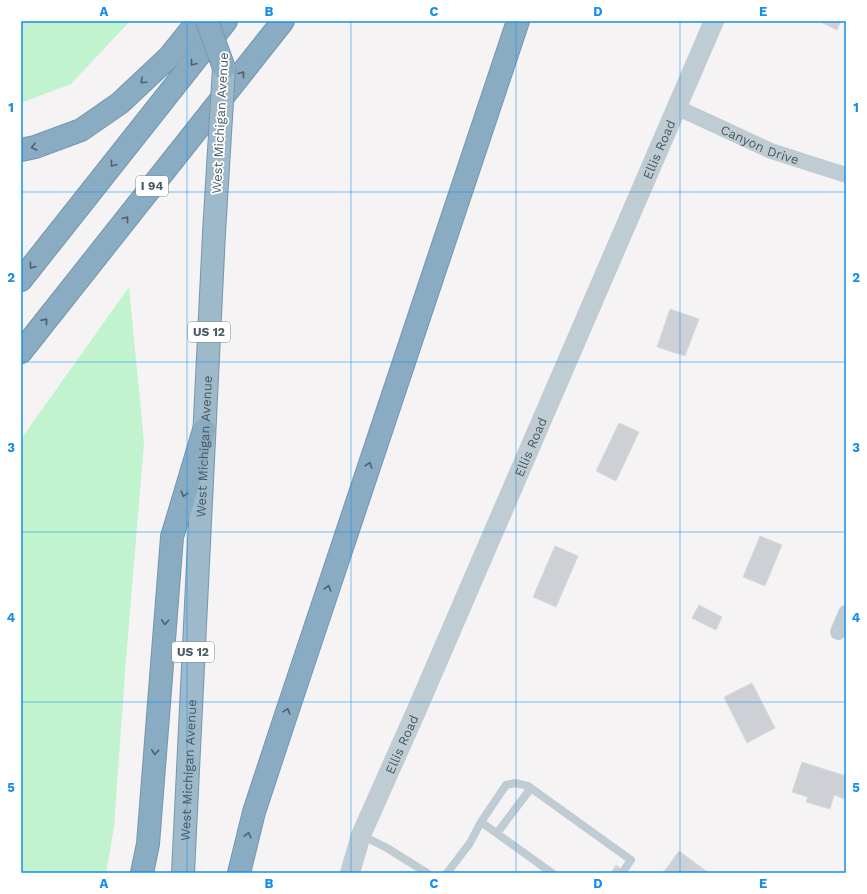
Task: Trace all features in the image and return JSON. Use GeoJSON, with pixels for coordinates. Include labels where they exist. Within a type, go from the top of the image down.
{"type":"FeatureCollection","features":[{"type":"Feature","properties":{"kind":"highway"},"geometry":{"type":"LineString","coordinates":[[21,150],[35,147],[81,130],[120,103],[169,57],[198,21]]}},
{"type":"Feature","properties":{"kind":"highway"},"geometry":{"type":"LineString","coordinates":[[207,21],[224,68]]}},
{"type":"Feature","properties":{"kind":"highway"},"geometry":{"type":"LineString","coordinates":[[21,280],[226,21]]}},
{"type":"Feature","properties":{"kind":"highway","name":"West Michigan Avenue"},"geometry":{"type":"LineString","coordinates":[[182,873],[226,21]]}},
{"type":"Feature","properties":{"kind":"highway","name":"I 94"},"geometry":{"type":"LineString","coordinates":[[21,352],[284,21]]}},
{"type":"Feature","properties":{"kind":"highway"},"geometry":{"type":"LineString","coordinates":[[239,873],[254,812],[518,21]]}},
{"type":"Feature","properties":{"kind":"highway"},"geometry":{"type":"LineString","coordinates":[[142,873],[148,844],[172,536],[204,430]]}},
{"type":"Feature","properties":{"kind":"street","name":"Ellis Road"},"geometry":{"type":"LineString","coordinates":[[350,873],[361,835],[415,714],[714,21]]}},
{"type":"Feature","properties":{"kind":"street","name":"Canyon Drive"},"geometry":{"type":"LineString","coordinates":[[676,107],[771,151],[846,175]]}},
{"type":"Feature","properties":{"kind":"street"},"geometry":{"type":"LineString","coordinates":[[838,632],[846,613]]}},
{"type":"Feature","properties":{"kind":"lane"},"geometry":{"type":"LineString","coordinates":[[447,873],[470,843],[481,822],[506,785],[515,783],[528,786],[631,860],[622,873]]}},
{"type":"Feature","properties":{"kind":"lane"},"geometry":{"type":"LineString","coordinates":[[497,833],[531,788]]}},
{"type":"Feature","properties":{"kind":"lane"},"geometry":{"type":"LineString","coordinates":[[481,822],[552,873]]}},
{"type":"Feature","properties":{"kind":"lane"},"geometry":{"type":"LineString","coordinates":[[361,835],[387,848],[427,873]]}},
{"type":"Feature","properties":{"kind":"green space"},"geometry":{"type":"Polygon","coordinates":[[[21,21],[130,21],[71,84],[21,103],[21,21]]]}},
{"type":"Feature","properties":{"kind":"green space"},"geometry":{"type":"Polygon","coordinates":[[[129,287],[144,442],[114,827],[106,873],[21,873],[21,439],[129,287]]]}},
{"type":"Feature","properties":{"kind":"building"},"geometry":{"type":"Polygon","coordinates":[[[819,21],[841,21],[837,30],[819,21]]]}},
{"type":"Feature","properties":{"kind":"building"},"geometry":{"type":"Polygon","coordinates":[[[670,309],[699,319],[685,356],[657,347],[670,309]]]}},
{"type":"Feature","properties":{"kind":"building"},"geometry":{"type":"Polygon","coordinates":[[[619,423],[639,432],[616,481],[596,471],[619,423]]]}},
{"type":"Feature","properties":{"kind":"building"},"geometry":{"type":"Polygon","coordinates":[[[760,536],[782,545],[765,586],[743,577],[760,536]]]}},
{"type":"Feature","properties":{"kind":"building"},"geometry":{"type":"Polygon","coordinates":[[[555,546],[578,556],[556,607],[533,597],[555,546]]]}},
{"type":"Feature","properties":{"kind":"building"},"geometry":{"type":"Polygon","coordinates":[[[699,605],[722,617],[716,630],[692,618],[699,605]]]}},
{"type":"Feature","properties":{"kind":"building"},"geometry":{"type":"Polygon","coordinates":[[[752,683],[775,728],[747,743],[724,697],[752,683]]]}},
{"type":"Feature","properties":{"kind":"building"},"geometry":{"type":"Polygon","coordinates":[[[802,762],[846,776],[845,799],[834,795],[830,809],[806,802],[808,797],[792,792],[802,762]]]}},
{"type":"Feature","properties":{"kind":"building"},"geometry":{"type":"Polygon","coordinates":[[[679,851],[709,873],[663,873],[679,851]]]}},
{"type":"Feature","properties":{"kind":"building"},"geometry":{"type":"Polygon","coordinates":[[[616,865],[627,873],[611,873],[616,865]]]}}]}
